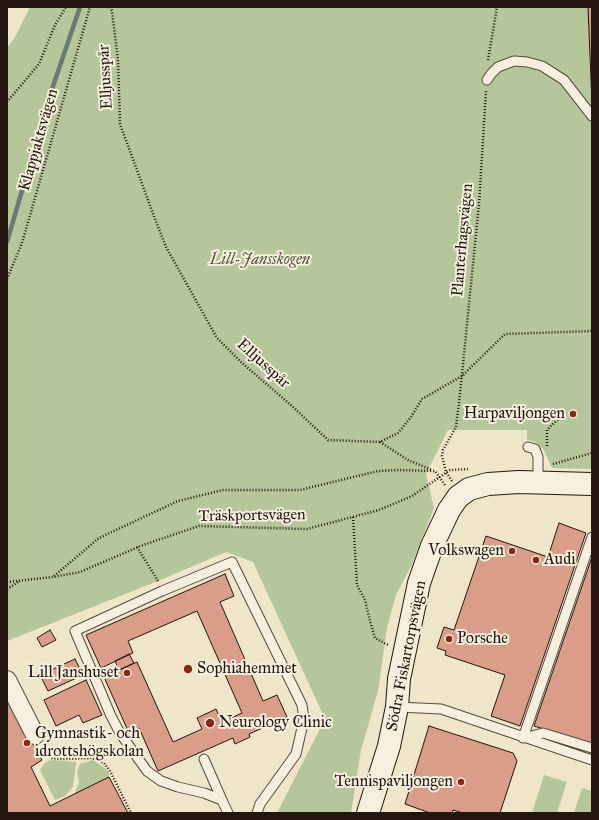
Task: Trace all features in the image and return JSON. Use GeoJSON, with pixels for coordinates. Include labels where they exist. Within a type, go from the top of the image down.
{"type":"FeatureCollection","features":[{"type":"Feature","properties":{"kind":"street","name":"Södra Fiskartorpsvägen"},"geometry":{"type":"LineString","coordinates":[[368,813],[389,746],[397,707],[399,679],[419,583],[432,546],[449,510],[458,497],[469,489],[488,484],[519,482],[541,473],[592,484]]}},
{"type":"Feature","properties":{"kind":"street"},"geometry":{"type":"LineString","coordinates":[[7,680],[38,740]]}},
{"type":"Feature","properties":{"kind":"lane"},"geometry":{"type":"LineString","coordinates":[[487,80],[498,67],[514,61],[528,62],[542,66],[564,80],[592,116]]}},
{"type":"Feature","properties":{"kind":"lane"},"geometry":{"type":"LineString","coordinates":[[528,447],[535,449],[541,473]]}},
{"type":"Feature","properties":{"kind":"lane"},"geometry":{"type":"LineString","coordinates":[[522,738],[592,537]]}},
{"type":"Feature","properties":{"kind":"lane"},"geometry":{"type":"LineString","coordinates":[[222,800],[204,793],[178,787],[161,780],[147,771],[120,733],[111,716],[76,631],[162,591],[232,562],[302,705],[304,720],[296,754],[260,804],[257,813]]}},
{"type":"Feature","properties":{"kind":"lane"},"geometry":{"type":"LineString","coordinates":[[397,707],[441,709],[522,738],[592,760]]}},
{"type":"Feature","properties":{"kind":"lane"},"geometry":{"type":"LineString","coordinates":[[522,738],[543,733],[592,748]]}},
{"type":"Feature","properties":{"kind":"lane"},"geometry":{"type":"LineString","coordinates":[[204,758],[228,813]]}},
{"type":"Feature","properties":{"kind":"path"},"geometry":{"type":"LineString","coordinates":[[7,102],[39,64],[55,25],[66,7]]}},
{"type":"Feature","properties":{"kind":"path","name":"Klappjaktsvägen"},"geometry":{"type":"LineString","coordinates":[[7,279],[22,243],[90,7]]}},
{"type":"Feature","properties":{"kind":"path","name":"Elljusspår"},"geometry":{"type":"LineString","coordinates":[[110,7],[112,10],[118,60],[120,124],[154,219],[166,247],[217,338],[242,363],[292,406],[328,440],[380,442],[398,433],[411,417],[422,399],[462,376],[505,334],[592,331]]}},
{"type":"Feature","properties":{"kind":"path","name":"Planterhagsvägen"},"geometry":{"type":"LineString","coordinates":[[446,472],[442,456],[443,450],[456,427],[479,204],[488,63],[497,7]]}},
{"type":"Feature","properties":{"kind":"path"},"geometry":{"type":"LineString","coordinates":[[561,416],[547,430],[541,473],[592,453]]}},
{"type":"Feature","properties":{"kind":"path"},"geometry":{"type":"LineString","coordinates":[[380,442],[408,460],[435,471],[445,485]]}},
{"type":"Feature","properties":{"kind":"path"},"geometry":{"type":"LineString","coordinates":[[446,472],[450,470],[463,469]]}},
{"type":"Feature","properties":{"kind":"path"},"geometry":{"type":"LineString","coordinates":[[53,577],[99,538],[178,501],[223,490],[300,490],[378,471],[435,471]]}},
{"type":"Feature","properties":{"kind":"path","name":"Träskportsvägen"},"geometry":{"type":"LineString","coordinates":[[7,582],[53,577],[80,572],[138,547],[200,526],[307,529],[379,510],[412,496],[446,472]]}},
{"type":"Feature","properties":{"kind":"path"},"geometry":{"type":"LineString","coordinates":[[353,517],[357,585],[365,600],[375,638],[388,646]]}},
{"type":"Feature","properties":{"kind":"path"},"geometry":{"type":"LineString","coordinates":[[138,547],[158,581],[162,591]]}},
{"type":"Feature","properties":{"kind":"path"},"geometry":{"type":"LineString","coordinates":[[7,589],[20,580]]}},
{"type":"Feature","properties":{"kind":"path"},"geometry":{"type":"LineString","coordinates":[[38,740],[50,758],[92,758],[104,763],[110,771],[131,813]]}},
{"type":"Feature","properties":{"kind":"green space","name":"Lill-Jansskogen"},"geometry":{"type":"Polygon","coordinates":[[[30,7],[592,7],[592,469],[552,468],[544,450],[535,442],[527,440],[527,430],[448,430],[426,474],[434,508],[412,564],[396,595],[387,628],[378,691],[361,750],[351,813],[277,813],[325,719],[253,562],[226,552],[158,581],[7,641],[7,48],[15,37],[30,7]]]}},
{"type":"Feature","properties":{"kind":"green space"},"geometry":{"type":"Polygon","coordinates":[[[53,760],[76,762],[73,787],[65,796],[55,800],[40,770],[44,764],[53,760]]]}},
{"type":"Feature","properties":{"kind":"green space"},"geometry":{"type":"Polygon","coordinates":[[[93,760],[109,772],[109,777],[74,795],[79,782],[77,772],[80,764],[93,760]]]}},
{"type":"Feature","properties":{"kind":"green space"},"geometry":{"type":"Polygon","coordinates":[[[544,775],[567,782],[557,813],[532,813],[544,775]]]}},
{"type":"Feature","properties":{"kind":"green space"},"geometry":{"type":"Polygon","coordinates":[[[582,788],[592,791],[592,813],[574,813],[582,788]]]}},
{"type":"Feature","properties":{"kind":"building"},"geometry":{"type":"Polygon","coordinates":[[[588,7],[592,7],[592,103],[588,7]]]}},
{"type":"Feature","properties":{"kind":"building"},"geometry":{"type":"Polygon","coordinates":[[[559,523],[586,533],[520,726],[491,716],[505,675],[445,655],[446,651],[437,648],[444,627],[454,630],[486,536],[548,557],[559,523]]]}},
{"type":"Feature","properties":{"kind":"building"},"geometry":{"type":"Polygon","coordinates":[[[592,557],[592,744],[534,726],[592,557]]]}},
{"type":"Feature","properties":{"kind":"building","name":"Lill Janshuset"},"geometry":{"type":"Polygon","coordinates":[[[225,574],[234,596],[220,602],[263,701],[277,695],[287,717],[249,734],[250,737],[235,744],[233,738],[158,771],[139,728],[129,733],[104,677],[137,662],[173,742],[202,729],[197,718],[216,709],[222,722],[242,713],[197,611],[128,641],[133,653],[101,668],[86,635],[225,574]]]}},
{"type":"Feature","properties":{"kind":"building"},"geometry":{"type":"Polygon","coordinates":[[[50,630],[56,640],[42,647],[37,638],[50,630]]]}},
{"type":"Feature","properties":{"kind":"building"},"geometry":{"type":"Polygon","coordinates":[[[129,654],[134,663],[119,670],[115,661],[129,654]]]}},
{"type":"Feature","properties":{"kind":"building"},"geometry":{"type":"Polygon","coordinates":[[[75,659],[83,675],[48,691],[40,675],[75,659]]]}},
{"type":"Feature","properties":{"kind":"building","name":"Lill Janshuset"},"geometry":{"type":"Polygon","coordinates":[[[86,680],[102,715],[83,723],[79,715],[56,726],[44,700],[86,680]]]}},
{"type":"Feature","properties":{"kind":"building"},"geometry":{"type":"Polygon","coordinates":[[[9,695],[42,760],[31,767],[50,806],[109,777],[128,813],[7,813],[7,696],[9,695]]]}},
{"type":"Feature","properties":{"kind":"building","name":"Tennispaviljongen"},"geometry":{"type":"Polygon","coordinates":[[[429,726],[513,753],[517,761],[500,813],[463,813],[453,810],[452,813],[430,813],[405,804],[429,726]]]}},
{"type":"Feature","properties":{"kind":"waterway"},"geometry":{"type":"LineString","coordinates":[[7,242],[49,98],[80,7]]}},
{"type":"Feature","properties":{"kind":"place","name":"Harpaviljongen"},"geometry":{"type":"Point","coordinates":[573,414]}},
{"type":"Feature","properties":{"kind":"place","name":"Volkswagen"},"geometry":{"type":"Point","coordinates":[512,551]}},
{"type":"Feature","properties":{"kind":"place","name":"Audi"},"geometry":{"type":"Point","coordinates":[536,560]}},
{"type":"Feature","properties":{"kind":"place","name":"Porsche"},"geometry":{"type":"Point","coordinates":[449,639]}},
{"type":"Feature","properties":{"kind":"place","name":"Sophiahemmet"},"geometry":{"type":"Point","coordinates":[188,669]}},
{"type":"Feature","properties":{"kind":"place","name":"Lill Janshuset"},"geometry":{"type":"Point","coordinates":[127,673]}},
{"type":"Feature","properties":{"kind":"place","name":"Neurology Clinic"},"geometry":{"type":"Point","coordinates":[210,723]}},
{"type":"Feature","properties":{"kind":"place","name":"Gymnastik- och idrottshögskolan"},"geometry":{"type":"Point","coordinates":[27,743]}},
{"type":"Feature","properties":{"kind":"place","name":"Tennispaviljongen"},"geometry":{"type":"Point","coordinates":[461,782]}}]}
